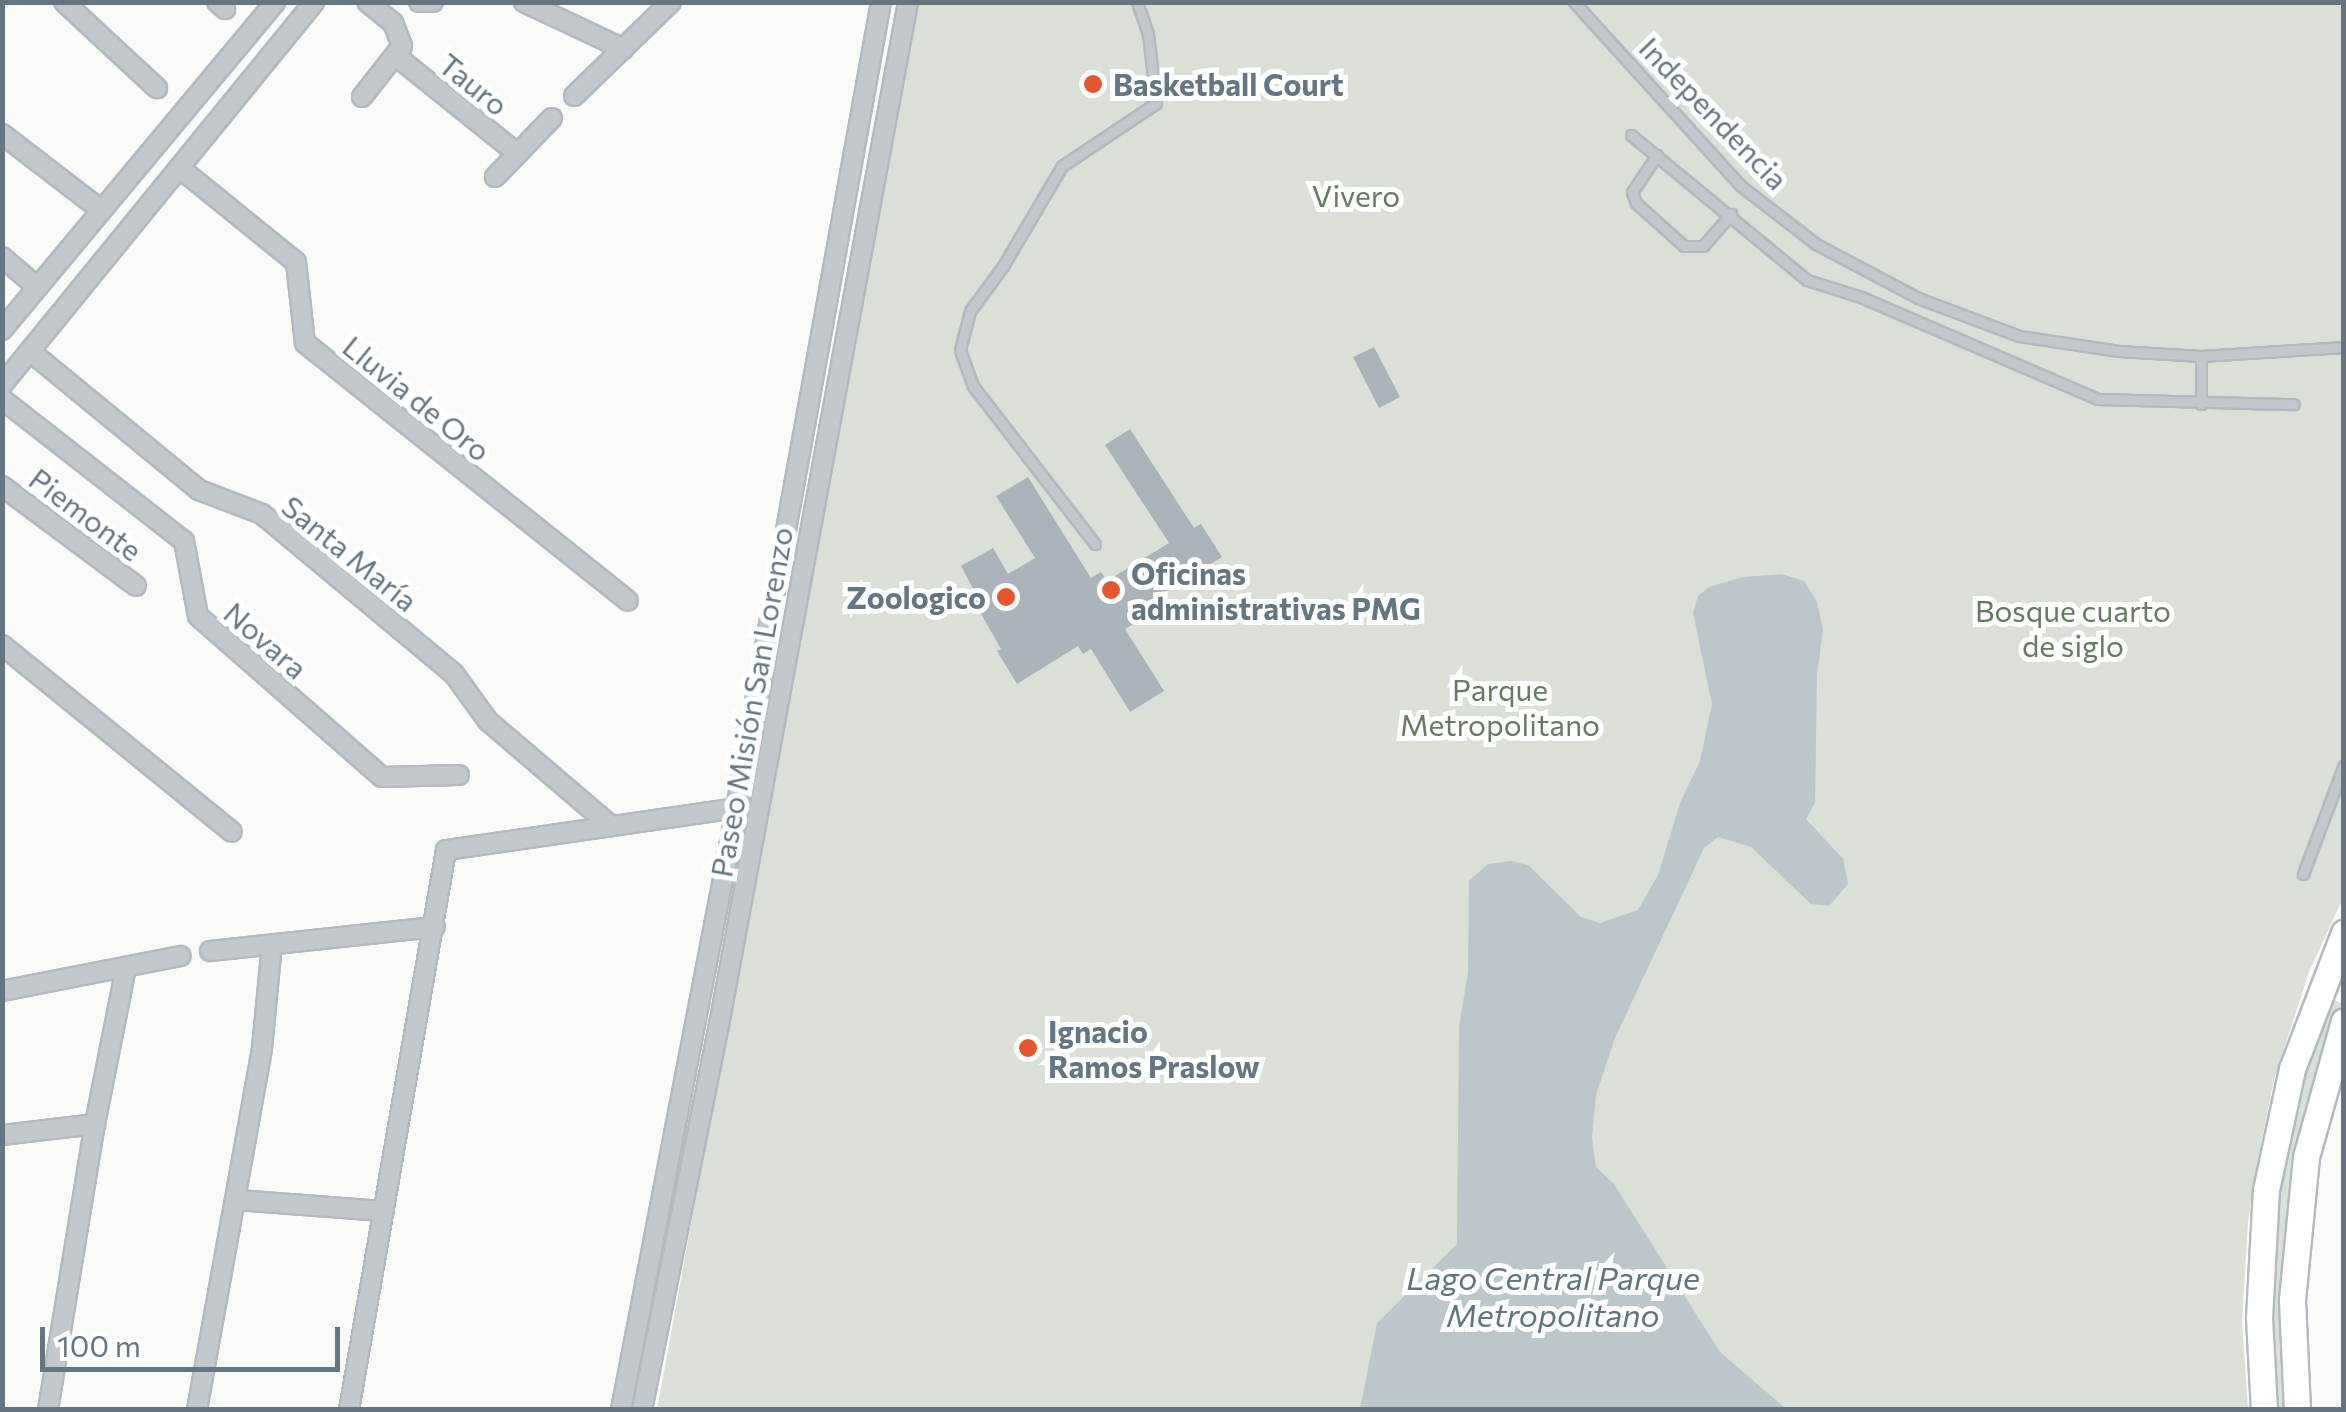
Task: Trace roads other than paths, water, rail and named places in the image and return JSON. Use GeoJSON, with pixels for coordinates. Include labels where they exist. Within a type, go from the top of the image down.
{"type":"FeatureCollection","features":[{"type":"Feature","properties":{"kind":"street"},"geometry":{"type":"LineString","coordinates":[[64,2],[88,10],[156,88]]}},
{"type":"Feature","properties":{"kind":"street"},"geometry":{"type":"LineString","coordinates":[[2,330],[275,2]]}},
{"type":"Feature","properties":{"kind":"street"},"geometry":{"type":"LineString","coordinates":[[2,384],[314,2]]}},
{"type":"Feature","properties":{"kind":"street","name":"Tauro"},"geometry":{"type":"LineString","coordinates":[[362,97],[396,56],[402,37],[367,2]]}},
{"type":"Feature","properties":{"kind":"street"},"geometry":{"type":"LineString","coordinates":[[418,2],[433,2]]}},
{"type":"Feature","properties":{"kind":"street"},"geometry":{"type":"LineString","coordinates":[[524,2],[624,49]]}},
{"type":"Feature","properties":{"kind":"street"},"geometry":{"type":"LineString","coordinates":[[574,96],[671,2]]}},
{"type":"Feature","properties":{"kind":"street","name":"Paseo Misión San Lorenzo"},"geometry":{"type":"LineString","coordinates":[[621,1410],[736,808],[881,2]]}},
{"type":"Feature","properties":{"kind":"street","name":"Paseo Misión San Lorenzo"},"geometry":{"type":"LineString","coordinates":[[642,1410],[723,1006],[908,2]]}},
{"type":"Feature","properties":{"kind":"street"},"geometry":{"type":"LineString","coordinates":[[262,19],[286,37]]}},
{"type":"Feature","properties":{"kind":"street","name":"Tauro"},"geometry":{"type":"LineString","coordinates":[[396,56],[518,154]]}},
{"type":"Feature","properties":{"kind":"street","name":"Tauro"},"geometry":{"type":"LineString","coordinates":[[495,177],[552,118]]}},
{"type":"Feature","properties":{"kind":"street"},"geometry":{"type":"LineString","coordinates":[[2,134],[101,210]]}},
{"type":"Feature","properties":{"kind":"street","name":"Lluvia de Oro"},"geometry":{"type":"LineString","coordinates":[[181,169],[296,262],[305,343],[628,601]]}},
{"type":"Feature","properties":{"kind":"street"},"geometry":{"type":"LineString","coordinates":[[84,229],[111,252]]}},
{"type":"Feature","properties":{"kind":"street"},"geometry":{"type":"LineString","coordinates":[[2,257],[38,287]]}},
{"type":"Feature","properties":{"kind":"street","name":"Santa María"},"geometry":{"type":"LineString","coordinates":[[31,352],[198,490],[262,514],[454,674],[488,721],[611,826]]}},
{"type":"Feature","properties":{"kind":"street","name":"Novara"},"geometry":{"type":"LineString","coordinates":[[2,399],[184,541],[198,616],[382,777],[459,775]]}},
{"type":"Feature","properties":{"kind":"street","name":"Piemonte"},"geometry":{"type":"LineString","coordinates":[[2,486],[136,586]]}},
{"type":"Feature","properties":{"kind":"street"},"geometry":{"type":"LineString","coordinates":[[2,645],[232,832]]}},
{"type":"Feature","properties":{"kind":"street"},"geometry":{"type":"LineString","coordinates":[[349,1410],[446,850],[736,808]]}},
{"type":"Feature","properties":{"kind":"street"},"geometry":{"type":"LineString","coordinates":[[210,952],[435,926]]}},
{"type":"Feature","properties":{"kind":"street"},"geometry":{"type":"LineString","coordinates":[[2264,1410],[2259,1318],[2266,1190],[2292,1070],[2332,993],[2344,933]]}},
{"type":"Feature","properties":{"kind":"street"},"geometry":{"type":"LineString","coordinates":[[198,1410],[262,1048],[272,944]]}},
{"type":"Feature","properties":{"kind":"street"},"geometry":{"type":"LineString","coordinates":[[2,991],[181,956]]}},
{"type":"Feature","properties":{"kind":"street"},"geometry":{"type":"LineString","coordinates":[[48,1410],[95,1124],[126,967]]}},
{"type":"Feature","properties":{"kind":"street"},"geometry":{"type":"LineString","coordinates":[[2297,1410],[2292,1300],[2306,1157],[2344,1022]]}},
{"type":"Feature","properties":{"kind":"street"},"geometry":{"type":"LineString","coordinates":[[2,1135],[95,1124]]}},
{"type":"Feature","properties":{"kind":"street"},"geometry":{"type":"LineString","coordinates":[[236,1200],[384,1211]]}},
{"type":"Feature","properties":{"kind":"lane"},"geometry":{"type":"LineString","coordinates":[[1095,544],[973,386],[960,350],[970,311],[1003,266],[1062,166],[1156,102],[1148,34],[1137,2]]}},
{"type":"Feature","properties":{"kind":"lane","name":"Independencia"},"geometry":{"type":"LineString","coordinates":[[1574,2],[1741,186],[1816,244],[1918,298],[2019,336],[2119,351],[2200,356],[2344,347]]}},
{"type":"Feature","properties":{"kind":"lane"},"geometry":{"type":"LineString","coordinates":[[1631,134],[1807,280],[1861,297],[2098,399],[2294,404]]}},
{"type":"Feature","properties":{"kind":"lane"},"geometry":{"type":"LineString","coordinates":[[1657,155],[1632,192],[1636,203],[1684,246],[1703,246],[1731,214]]}},
{"type":"Feature","properties":{"kind":"lane"},"geometry":{"type":"LineString","coordinates":[[2200,356],[2201,404]]}},
{"type":"Feature","properties":{"kind":"lane"},"geometry":{"type":"LineString","coordinates":[[2304,874],[2344,765]]}},
{"type":"Feature","properties":{"kind":"water","name":"Lago Central Parque Metropolitano"},"geometry":{"type":"Polygon","coordinates":[[[1782,574],[1804,581],[1817,602],[1823,630],[1817,675],[1815,803],[1806,819],[1843,859],[1848,884],[1829,906],[1811,904],[1751,847],[1718,837],[1704,848],[1615,1038],[1596,1095],[1592,1138],[1596,1167],[1614,1184],[1720,1352],[1786,1409],[1360,1409],[1377,1323],[1457,1244],[1459,1027],[1468,972],[1469,881],[1488,864],[1511,861],[1528,865],[1581,917],[1600,923],[1638,910],[1658,875],[1680,803],[1700,761],[1712,704],[1693,613],[1698,596],[1709,587],[1743,577],[1782,574]]]}},
{"type":"Feature","properties":{"kind":"place","name":"Basketball Court"},"geometry":{"type":"Point","coordinates":[1093,84]}},
{"type":"Feature","properties":{"kind":"place","name":"Oficinas administrativas PMG"},"geometry":{"type":"Point","coordinates":[1111,590]}},
{"type":"Feature","properties":{"kind":"place","name":"Zoologico"},"geometry":{"type":"Point","coordinates":[1006,597]}},
{"type":"Feature","properties":{"kind":"place","name":"Ignacio Ramos Praslow"},"geometry":{"type":"Point","coordinates":[1028,1048]}},
{"type":"Feature","properties":{"kind":"park label","name":"Vivero"},"geometry":{"type":"Point","coordinates":[1356,195]}},
{"type":"Feature","properties":{"kind":"park label","name":"Bosque cuarto de siglo"},"geometry":{"type":"Point","coordinates":[2073,627]}},
{"type":"Feature","properties":{"kind":"park label","name":"Parque Metropolitano"},"geometry":{"type":"Point","coordinates":[1500,706]}}]}
